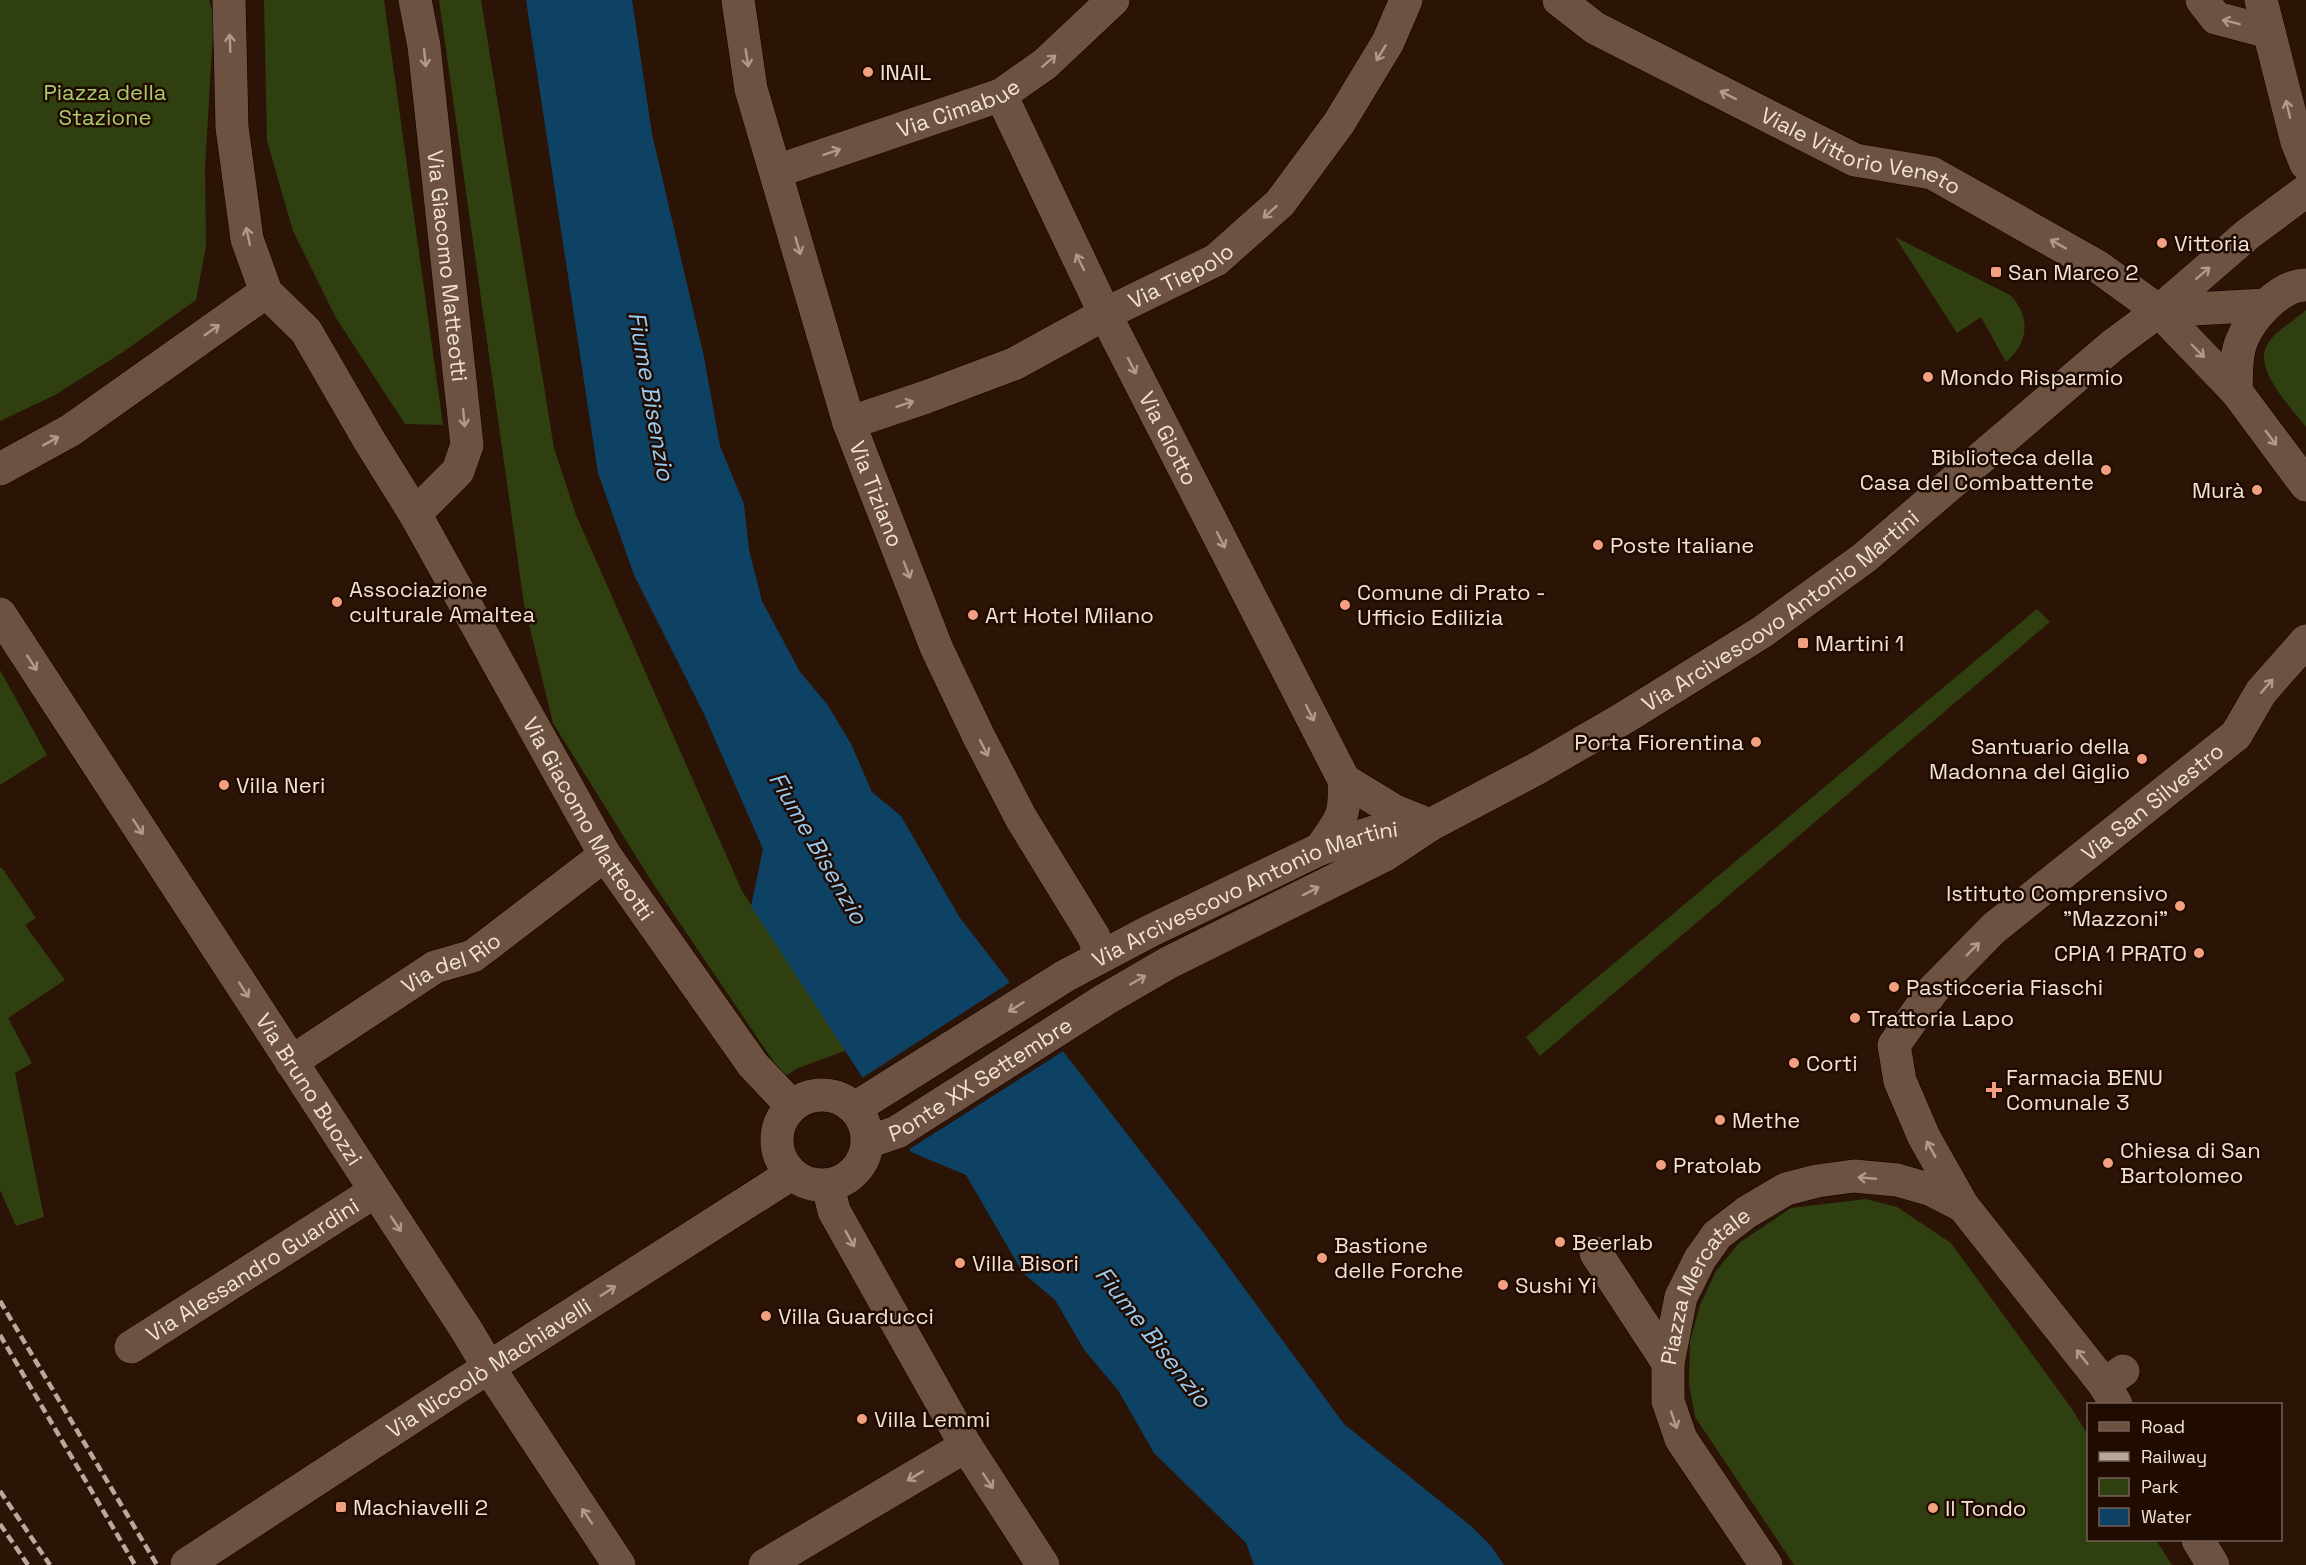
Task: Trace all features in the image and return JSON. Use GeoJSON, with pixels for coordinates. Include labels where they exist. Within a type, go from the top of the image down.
{"type":"FeatureCollection","features":[{"type":"Feature","properties":{"kind":"street"},"geometry":{"type":"LineString","coordinates":[[0,469],[71,430],[266,292],[247,239],[232,127],[229,0]]}},
{"type":"Feature","properties":{"kind":"street","name":"Via Giacomo Matteotti"},"geometry":{"type":"LineString","coordinates":[[415,0],[424,46],[467,445],[458,471],[415,514]]}},
{"type":"Feature","properties":{"kind":"street","name":"Via Tiziano"},"geometry":{"type":"LineString","coordinates":[[738,0],[752,89],[849,423],[942,659],[1021,818],[1094,937],[1100,956]]}},
{"type":"Feature","properties":{"kind":"street","name":"Via Cimabue"},"geometry":{"type":"LineString","coordinates":[[777,171],[1001,95],[1045,64],[1113,0]]}},
{"type":"Feature","properties":{"kind":"street","name":"Via Tiepolo"},"geometry":{"type":"LineString","coordinates":[[849,423],[1014,364],[1106,314],[1216,260],[1280,203],[1339,123],[1388,42],[1406,0]]}},
{"type":"Feature","properties":{"kind":"street","name":"Viale Vittorio Veneto"},"geometry":{"type":"LineString","coordinates":[[1559,0],[1595,28],[1855,160],[1932,173],[2097,266],[2159,311],[2236,391],[2306,485]]}},
{"type":"Feature","properties":{"kind":"street"},"geometry":{"type":"LineString","coordinates":[[2202,0],[2216,18],[2269,32]]}},
{"type":"Feature","properties":{"kind":"street"},"geometry":{"type":"LineString","coordinates":[[2261,0],[2297,142],[2306,164]]}},
{"type":"Feature","properties":{"kind":"street","name":"Via Giotto"},"geometry":{"type":"LineString","coordinates":[[1001,95],[1106,314],[1344,780],[1346,805],[1343,816],[1320,849]]}},
{"type":"Feature","properties":{"kind":"street","name":"Via Arcivescovo Antonio Martini"},"geometry":{"type":"LineString","coordinates":[[1088,1011],[1168,963],[1385,855],[1430,825],[1536,769],[1624,718],[1762,632],[1864,558],[2113,345],[2159,311],[2248,234],[2306,191]]}},
{"type":"Feature","properties":{"kind":"street"},"geometry":{"type":"LineString","coordinates":[[2236,391],[2237,360],[2241,341],[2265,305],[2296,285],[2306,285]]}},
{"type":"Feature","properties":{"kind":"street","name":"Via Giacomo Matteotti"},"geometry":{"type":"LineString","coordinates":[[266,292],[306,331],[415,514],[605,855],[753,1065],[792,1106]]}},
{"type":"Feature","properties":{"kind":"street"},"geometry":{"type":"LineString","coordinates":[[2159,311],[2265,305]]}},
{"type":"Feature","properties":{"kind":"street","name":"Via Bruno Buozzi"},"geometry":{"type":"LineString","coordinates":[[0,614],[374,1192],[619,1565]]}},
{"type":"Feature","properties":{"kind":"street","name":"Via San Silvestro"},"geometry":{"type":"LineString","coordinates":[[1894,1045],[1933,990],[1994,928],[2236,735],[2261,692],[2306,641]]}},
{"type":"Feature","properties":{"kind":"street"},"geometry":{"type":"LineString","coordinates":[[1344,780],[1395,811],[1430,825]]}},
{"type":"Feature","properties":{"kind":"street","name":"Via Arcivescovo Antonio Martini"},"geometry":{"type":"LineString","coordinates":[[1065,976],[1100,956],[1320,849],[1377,831],[1430,825]]}},
{"type":"Feature","properties":{"kind":"street","name":"Via del Rio"},"geometry":{"type":"LineString","coordinates":[[291,1062],[435,967],[473,957],[605,855]]}},
{"type":"Feature","properties":{"kind":"street","name":"Ponte XX Settembre"},"geometry":{"type":"LineString","coordinates":[[864,1102],[1065,976]]}},
{"type":"Feature","properties":{"kind":"street","name":"Ponte XX Settembre"},"geometry":{"type":"LineString","coordinates":[[883,1137],[1088,1011]]}},
{"type":"Feature","properties":{"kind":"street","name":"Piazza Mercatale"},"geometry":{"type":"LineString","coordinates":[[1894,1045],[1900,1081],[1924,1137],[1963,1206],[2114,1386]]}},
{"type":"Feature","properties":{"kind":"street"},"geometry":{"type":"LineString","coordinates":[[817,1095],[831,1095],[844,1100],[864,1102],[865,1124],[883,1137],[851,1176],[828,1185],[815,1185],[791,1174],[782,1162],[777,1139],[782,1118],[792,1106],[803,1098],[817,1095]]}},
{"type":"Feature","properties":{"kind":"street","name":"Via Niccolò Machiavelli"},"geometry":{"type":"LineString","coordinates":[[187,1564],[791,1174]]}},
{"type":"Feature","properties":{"kind":"street","name":"Piazza Mercatale"},"geometry":{"type":"LineString","coordinates":[[1766,1565],[1681,1439],[1668,1401],[1668,1363],[1681,1297],[1700,1259],[1716,1234],[1747,1212],[1786,1189],[1817,1181],[1854,1176],[1897,1180],[1932,1190],[1963,1206]]}},
{"type":"Feature","properties":{"kind":"street"},"geometry":{"type":"LineString","coordinates":[[828,1185],[834,1211],[966,1446],[1043,1565]]}},
{"type":"Feature","properties":{"kind":"street","name":"Via Alessandro Guardini"},"geometry":{"type":"LineString","coordinates":[[131,1347],[374,1192]]}},
{"type":"Feature","properties":{"kind":"street"},"geometry":{"type":"LineString","coordinates":[[1596,1253],[1668,1363]]}},
{"type":"Feature","properties":{"kind":"street"},"geometry":{"type":"LineString","coordinates":[[765,1565],[966,1446]]}},
{"type":"Feature","properties":{"kind":"street"},"geometry":{"type":"LineString","coordinates":[[2199,1541],[2213,1565]]}},
{"type":"Feature","properties":{"kind":"green space","name":"Piazza della Stazione"},"geometry":{"type":"Polygon","coordinates":[[[0,0],[209,0],[214,17],[205,167],[206,246],[196,300],[123,352],[55,395],[0,421],[0,0]]]}},
{"type":"Feature","properties":{"kind":"green space"},"geometry":{"type":"Polygon","coordinates":[[[264,0],[384,0],[443,425],[405,424],[336,318],[293,231],[267,141],[264,0]]]}},
{"type":"Feature","properties":{"kind":"green space"},"geometry":{"type":"Polygon","coordinates":[[[439,0],[481,0],[554,448],[576,515],[742,891],[847,1050],[798,1068],[784,1077],[652,882],[553,723],[524,604],[439,0]]]}},
{"type":"Feature","properties":{"kind":"green space"},"geometry":{"type":"Polygon","coordinates":[[[1895,237],[2010,295],[2017,303],[2024,320],[2023,338],[2014,355],[2006,362],[1981,317],[1957,333],[1895,237]]]}},
{"type":"Feature","properties":{"kind":"green space"},"geometry":{"type":"Polygon","coordinates":[[[2306,310],[2306,427],[2283,399],[2269,377],[2264,355],[2267,345],[2275,335],[2306,310]]]}},
{"type":"Feature","properties":{"kind":"green space"},"geometry":{"type":"Polygon","coordinates":[[[2037,609],[2050,622],[1540,1056],[1526,1037],[2037,609]]]}},
{"type":"Feature","properties":{"kind":"green space"},"geometry":{"type":"Polygon","coordinates":[[[0,670],[47,755],[0,785],[0,670]]]}},
{"type":"Feature","properties":{"kind":"green space"},"geometry":{"type":"Polygon","coordinates":[[[0,868],[36,918],[25,925],[65,980],[8,1018],[32,1063],[15,1073],[44,1217],[16,1226],[0,1190],[0,868]]]}},
{"type":"Feature","properties":{"kind":"green space"},"geometry":{"type":"Polygon","coordinates":[[[1866,1199],[1897,1207],[1951,1243],[2072,1409],[2087,1433],[2087,1541],[2157,1541],[2172,1565],[1794,1565],[1695,1417],[1689,1384],[1690,1341],[1700,1305],[1716,1271],[1739,1243],[1791,1208],[1866,1199]]]}},
{"type":"Feature","properties":{"kind":"water","name":"Fiume Bisenzio"},"geometry":{"type":"Polygon","coordinates":[[[526,0],[632,0],[652,134],[704,357],[720,446],[744,504],[749,550],[762,601],[800,672],[827,704],[851,744],[872,792],[901,816],[960,918],[1206,1236],[1344,1424],[1471,1526],[1491,1546],[1504,1565],[1254,1565],[1246,1543],[1154,1453],[1118,1390],[1085,1351],[1055,1300],[1023,1273],[966,1175],[911,1152],[751,906],[763,849],[704,714],[634,575],[598,473],[526,0]]]}},
{"type":"Feature","properties":{"kind":"pier"},"geometry":{"type":"Polygon","coordinates":[[[1012,981],[1065,1050],[908,1150],[862,1078],[1012,981]]]}},
{"type":"Feature","properties":{"kind":"railway"},"geometry":{"type":"LineString","coordinates":[[0,1301],[157,1565]]}},
{"type":"Feature","properties":{"kind":"railway"},"geometry":{"type":"LineString","coordinates":[[0,1335],[135,1565]]}},
{"type":"Feature","properties":{"kind":"railway"},"geometry":{"type":"LineString","coordinates":[[0,1491],[50,1565]]}},
{"type":"Feature","properties":{"kind":"railway"},"geometry":{"type":"LineString","coordinates":[[0,1524],[28,1565]]}},
{"type":"Feature","properties":{"kind":"place","name":"INAIL"},"geometry":{"type":"Point","coordinates":[868,72]}},
{"type":"Feature","properties":{"kind":"place","name":"Vittoria"},"geometry":{"type":"Point","coordinates":[2162,243]}},
{"type":"Feature","properties":{"kind":"place","name":"San Marco 2"},"geometry":{"type":"Point","coordinates":[1996,272]}},
{"type":"Feature","properties":{"kind":"place","name":"Mondo Risparmio"},"geometry":{"type":"Point","coordinates":[1928,377]}},
{"type":"Feature","properties":{"kind":"place","name":"Biblioteca della Casa del Combattente"},"geometry":{"type":"Point","coordinates":[2106,470]}},
{"type":"Feature","properties":{"kind":"place","name":"Murà"},"geometry":{"type":"Point","coordinates":[2257,490]}},
{"type":"Feature","properties":{"kind":"place","name":"Poste Italiane"},"geometry":{"type":"Point","coordinates":[1598,545]}},
{"type":"Feature","properties":{"kind":"place","name":"Associazione culturale Amaltea"},"geometry":{"type":"Point","coordinates":[337,602]}},
{"type":"Feature","properties":{"kind":"place","name":"Comune di Prato - Ufficio Edilizia"},"geometry":{"type":"Point","coordinates":[1345,605]}},
{"type":"Feature","properties":{"kind":"place","name":"Art Hotel Milano"},"geometry":{"type":"Point","coordinates":[973,615]}},
{"type":"Feature","properties":{"kind":"place","name":"Martini 1"},"geometry":{"type":"Point","coordinates":[1803,643]}},
{"type":"Feature","properties":{"kind":"place","name":"Porta Fiorentina"},"geometry":{"type":"Point","coordinates":[1756,742]}},
{"type":"Feature","properties":{"kind":"place","name":"Santuario della Madonna del Giglio"},"geometry":{"type":"Point","coordinates":[2142,759]}},
{"type":"Feature","properties":{"kind":"place","name":"Villa Neri"},"geometry":{"type":"Point","coordinates":[224,785]}},
{"type":"Feature","properties":{"kind":"place","name":"Istituto Comprensivo \"Mazzoni\""},"geometry":{"type":"Point","coordinates":[2180,906]}},
{"type":"Feature","properties":{"kind":"place","name":"CPIA 1 PRATO"},"geometry":{"type":"Point","coordinates":[2199,953]}},
{"type":"Feature","properties":{"kind":"place","name":"Pasticceria Fiaschi"},"geometry":{"type":"Point","coordinates":[1894,987]}},
{"type":"Feature","properties":{"kind":"place","name":"Trattoria Lapo"},"geometry":{"type":"Point","coordinates":[1855,1018]}},
{"type":"Feature","properties":{"kind":"place","name":"Corti"},"geometry":{"type":"Point","coordinates":[1794,1063]}},
{"type":"Feature","properties":{"kind":"place","name":"Farmacia BENU Comunale 3"},"geometry":{"type":"Point","coordinates":[1994,1090]}},
{"type":"Feature","properties":{"kind":"place","name":"Methe"},"geometry":{"type":"Point","coordinates":[1720,1120]}},
{"type":"Feature","properties":{"kind":"place","name":"Chiesa di San Bartolomeo"},"geometry":{"type":"Point","coordinates":[2108,1163]}},
{"type":"Feature","properties":{"kind":"place","name":"Pratolab"},"geometry":{"type":"Point","coordinates":[1661,1165]}},
{"type":"Feature","properties":{"kind":"place","name":"Beerlab"},"geometry":{"type":"Point","coordinates":[1560,1242]}},
{"type":"Feature","properties":{"kind":"place","name":"Bastione delle Forche"},"geometry":{"type":"Point","coordinates":[1322,1258]}},
{"type":"Feature","properties":{"kind":"place","name":"Villa Bisori"},"geometry":{"type":"Point","coordinates":[960,1263]}},
{"type":"Feature","properties":{"kind":"place","name":"Sushi Yi"},"geometry":{"type":"Point","coordinates":[1503,1285]}},
{"type":"Feature","properties":{"kind":"place","name":"Villa Guarducci"},"geometry":{"type":"Point","coordinates":[766,1316]}},
{"type":"Feature","properties":{"kind":"place","name":"Villa Lemmi"},"geometry":{"type":"Point","coordinates":[862,1419]}},
{"type":"Feature","properties":{"kind":"place","name":"Machiavelli 2"},"geometry":{"type":"Point","coordinates":[341,1507]}},
{"type":"Feature","properties":{"kind":"place","name":"Il Tondo"},"geometry":{"type":"Point","coordinates":[1933,1508]}}]}
